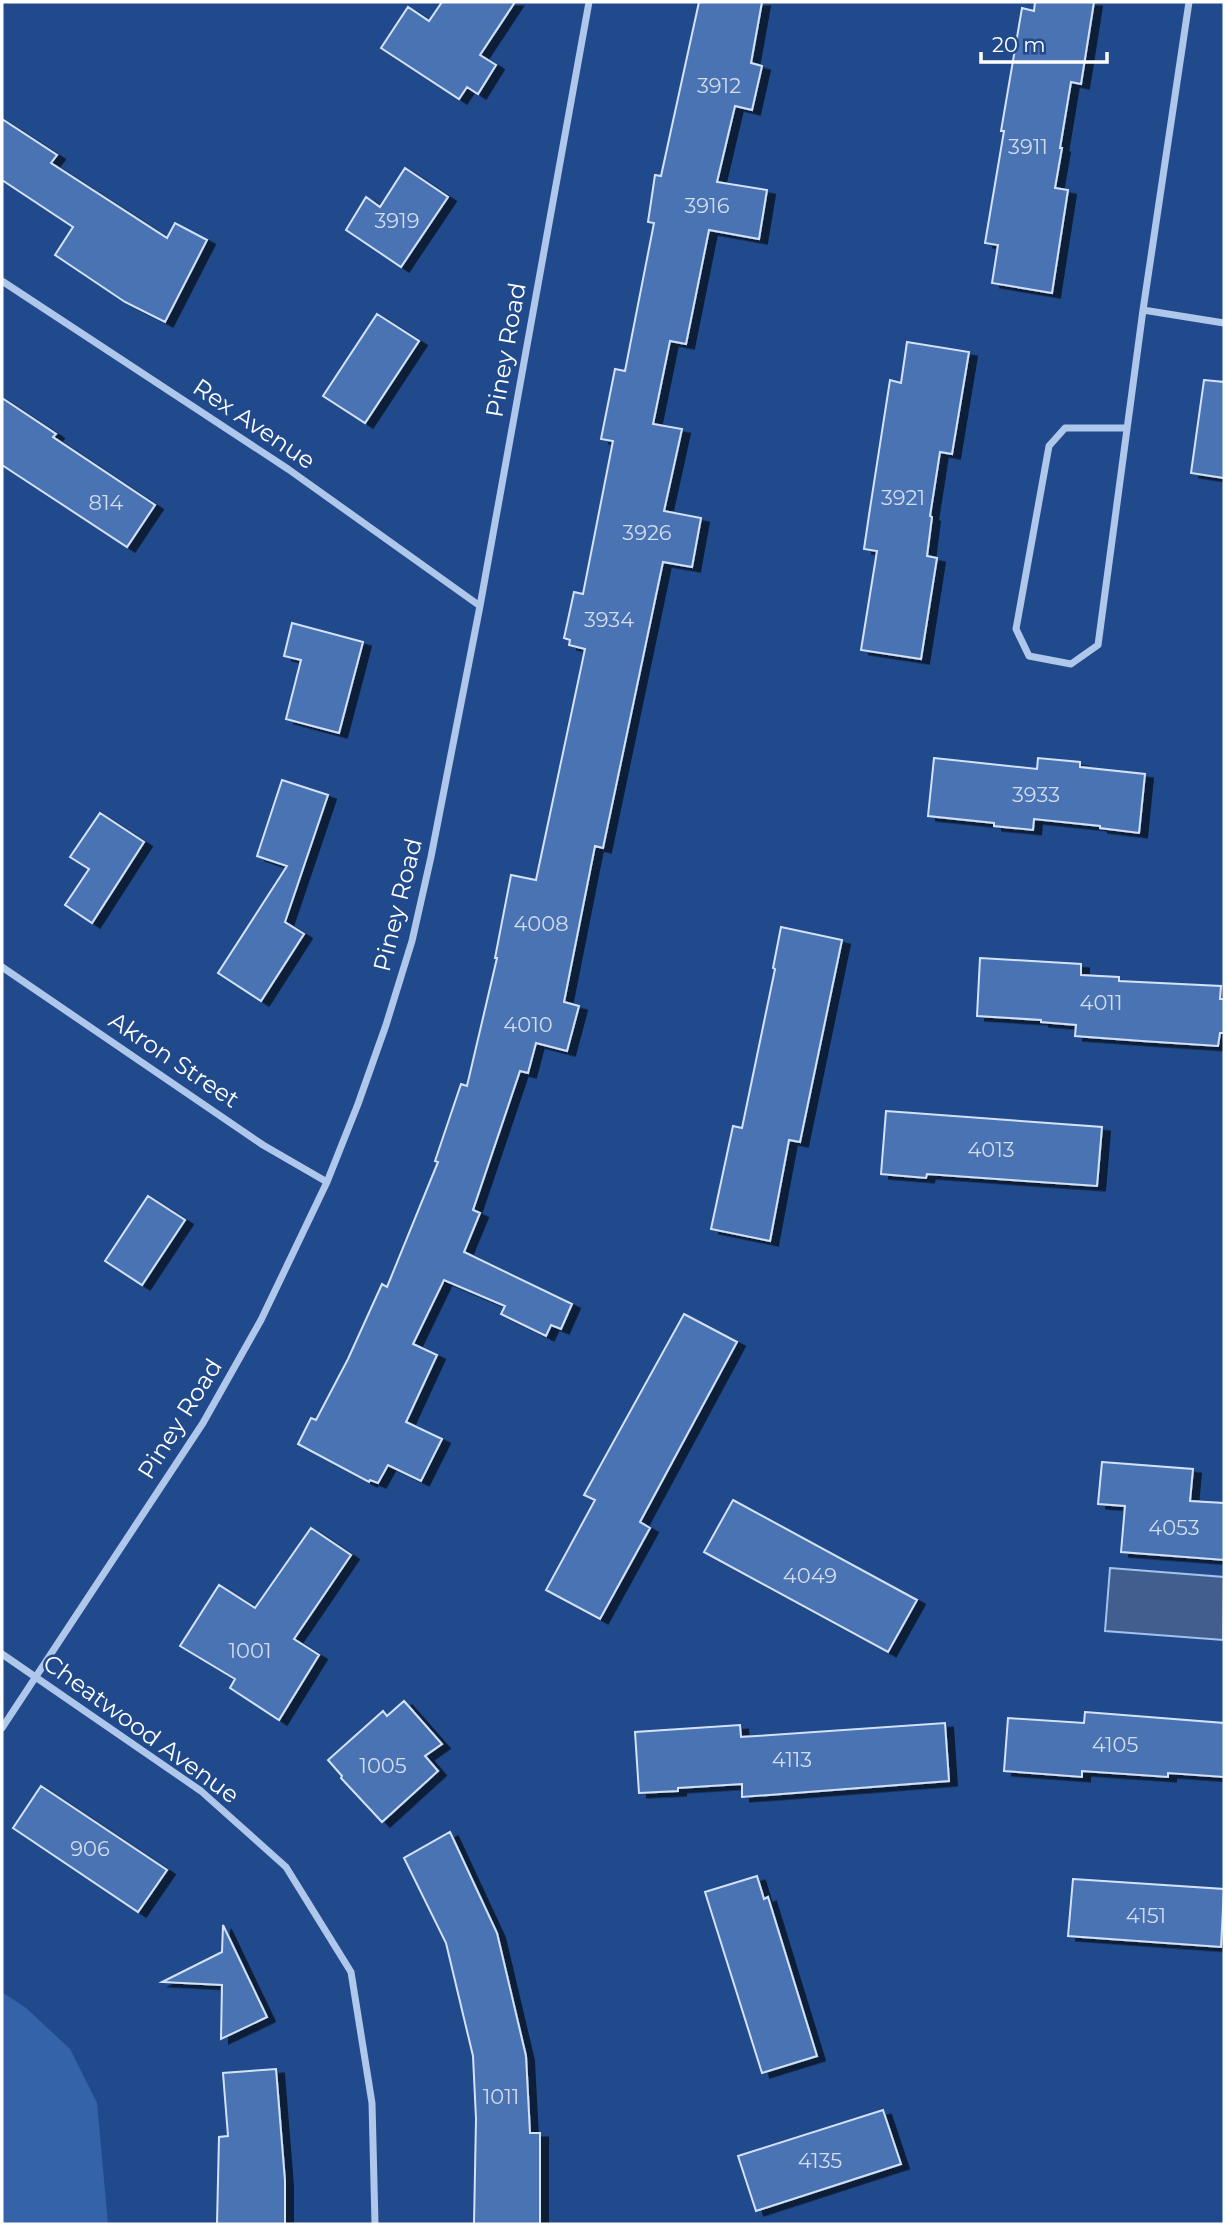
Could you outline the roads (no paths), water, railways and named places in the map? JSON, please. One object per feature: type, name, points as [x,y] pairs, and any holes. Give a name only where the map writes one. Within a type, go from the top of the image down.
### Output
[{"type":"street","name":"Piney Road","points":[[2,1728],[203,1423],[227,1382],[288,1267],[327,1181],[386,1025],[412,941],[431,857],[480,606],[589,2]]},
{"type":"street","points":[[1127,428],[1065,428],[1049,446],[1017,629],[1029,656],[1072,664],[1098,645],[1143,310],[1189,2]]},
{"type":"street","name":"Rex Avenue","points":[[2,281],[288,469],[480,606]]},
{"type":"street","points":[[1143,310],[1224,323]]},
{"type":"street","name":"Akron Street","points":[[2,967],[263,1144],[327,1181]]},
{"type":"street","name":"Cheatwood Avenue","points":[[2,1654],[201,1791],[286,1867],[351,1972],[372,2103],[375,2224]]}]
